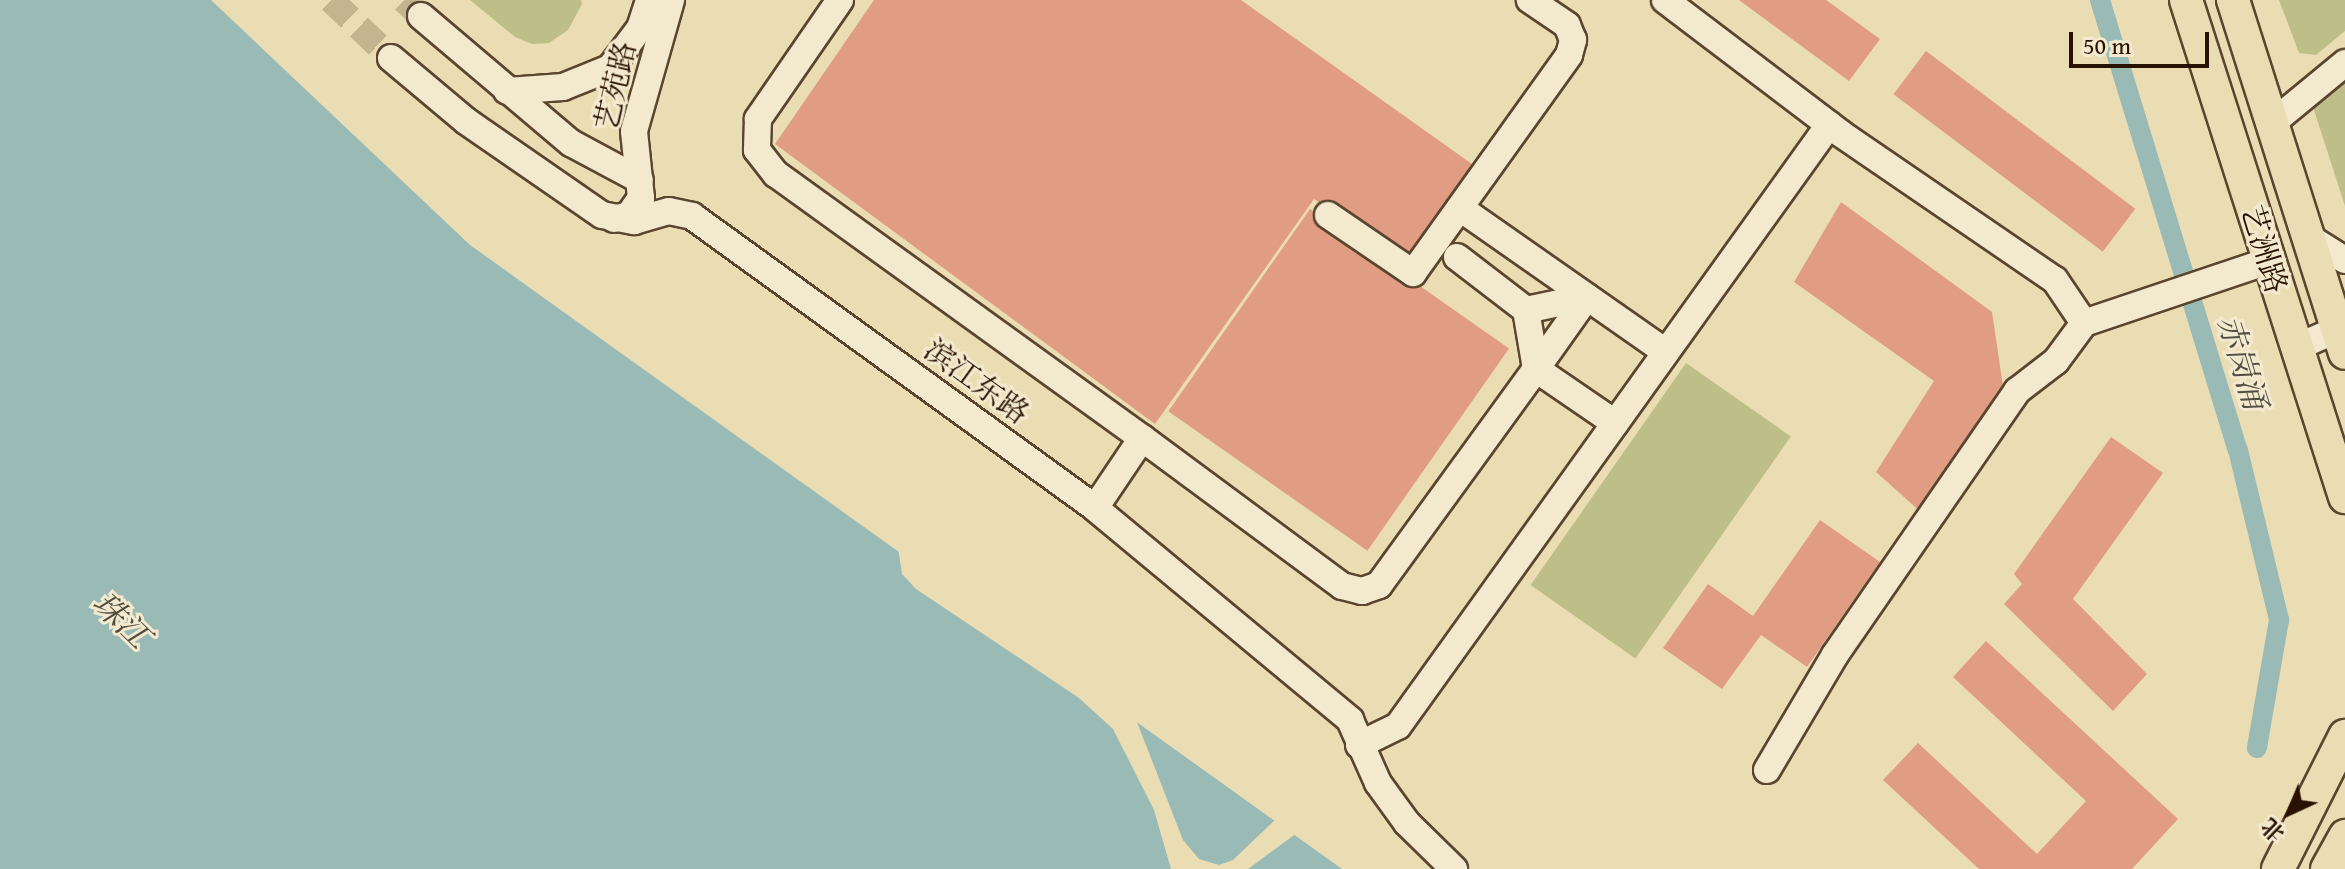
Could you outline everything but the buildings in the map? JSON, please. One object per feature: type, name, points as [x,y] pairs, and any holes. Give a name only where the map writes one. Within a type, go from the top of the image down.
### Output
[{"type":"main road","name":"艺洲路","points":[[2186,0],[2345,497]]},
{"type":"main road","name":"艺洲路","points":[[2233,0],[2305,235],[2342,336]]},
{"type":"main road","points":[[2278,869],[2345,736]]},
{"type":"main road","points":[[2327,869],[2345,836]]},
{"type":"street","name":"艺苑路","points":[[507,91],[589,79],[624,56],[640,28],[649,0]]},
{"type":"street","name":"艺苑路","points":[[640,180],[634,131],[671,0]]},
{"type":"street","points":[[840,0],[758,119],[757,150],[776,174],[1342,586],[1362,591],[1379,585],[1587,297]]},
{"type":"street","points":[[1328,215],[1413,273],[1569,55],[1573,40],[1567,25],[1530,0]]},
{"type":"street","points":[[1665,0],[1829,125],[2055,280],[2084,323]]},
{"type":"street","points":[[391,58],[512,155],[614,219],[637,207],[640,180],[571,143],[421,16]]},
{"type":"street","points":[[2271,124],[2345,63]]},
{"type":"street","points":[[1359,745],[1398,726],[1829,125]]},
{"type":"street","points":[[1460,208],[1666,352]]},
{"type":"street","name":"滨江东路","points":[[614,219],[634,221],[669,211],[692,216],[1095,508],[1350,720],[1366,765],[1407,823],[1454,869]]},
{"type":"street","points":[[2305,235],[2345,260]]},
{"type":"street","points":[[1457,257],[1526,310],[1536,369],[1615,423]]},
{"type":"street","points":[[1767,770],[1835,655],[2017,391],[2056,361],[2084,323],[2176,289],[2268,261]]},
{"type":"street","points":[[1526,310],[1587,297]]},
{"type":"street","points":[[2295,348],[2342,336]]},
{"type":"street","points":[[1095,508],[1142,438]]},
{"type":"green space","points":[[470,0],[581,0],[582,4],[568,30],[549,43],[532,44],[515,37]]},
{"type":"green space","points":[[2279,0],[2345,0],[2345,31],[2316,55],[2299,53]]},
{"type":"green space","points":[[2345,81],[2345,206],[2313,107]]},
{"type":"green space","points":[[1686,363],[1791,436],[1635,658],[1531,585]]},
{"type":"water","name":"珠江","points":[[0,0],[211,0],[470,245],[1342,869],[0,869]]},
{"type":"pier","points":[[898,548],[1135,717],[1183,840],[1199,859],[1219,865],[1233,860],[1277,818],[1297,833],[1248,869],[1171,869],[1154,810],[1113,729],[1079,698],[916,589],[902,574]]},
{"type":"waterway","name":"赤岗涌","points":[[2100,0],[2238,450],[2279,620],[2257,748]]},
{"type":"tunnel","points":[[331,0],[391,58]]},
{"type":"tunnel","points":[[404,0],[421,16]]}]
